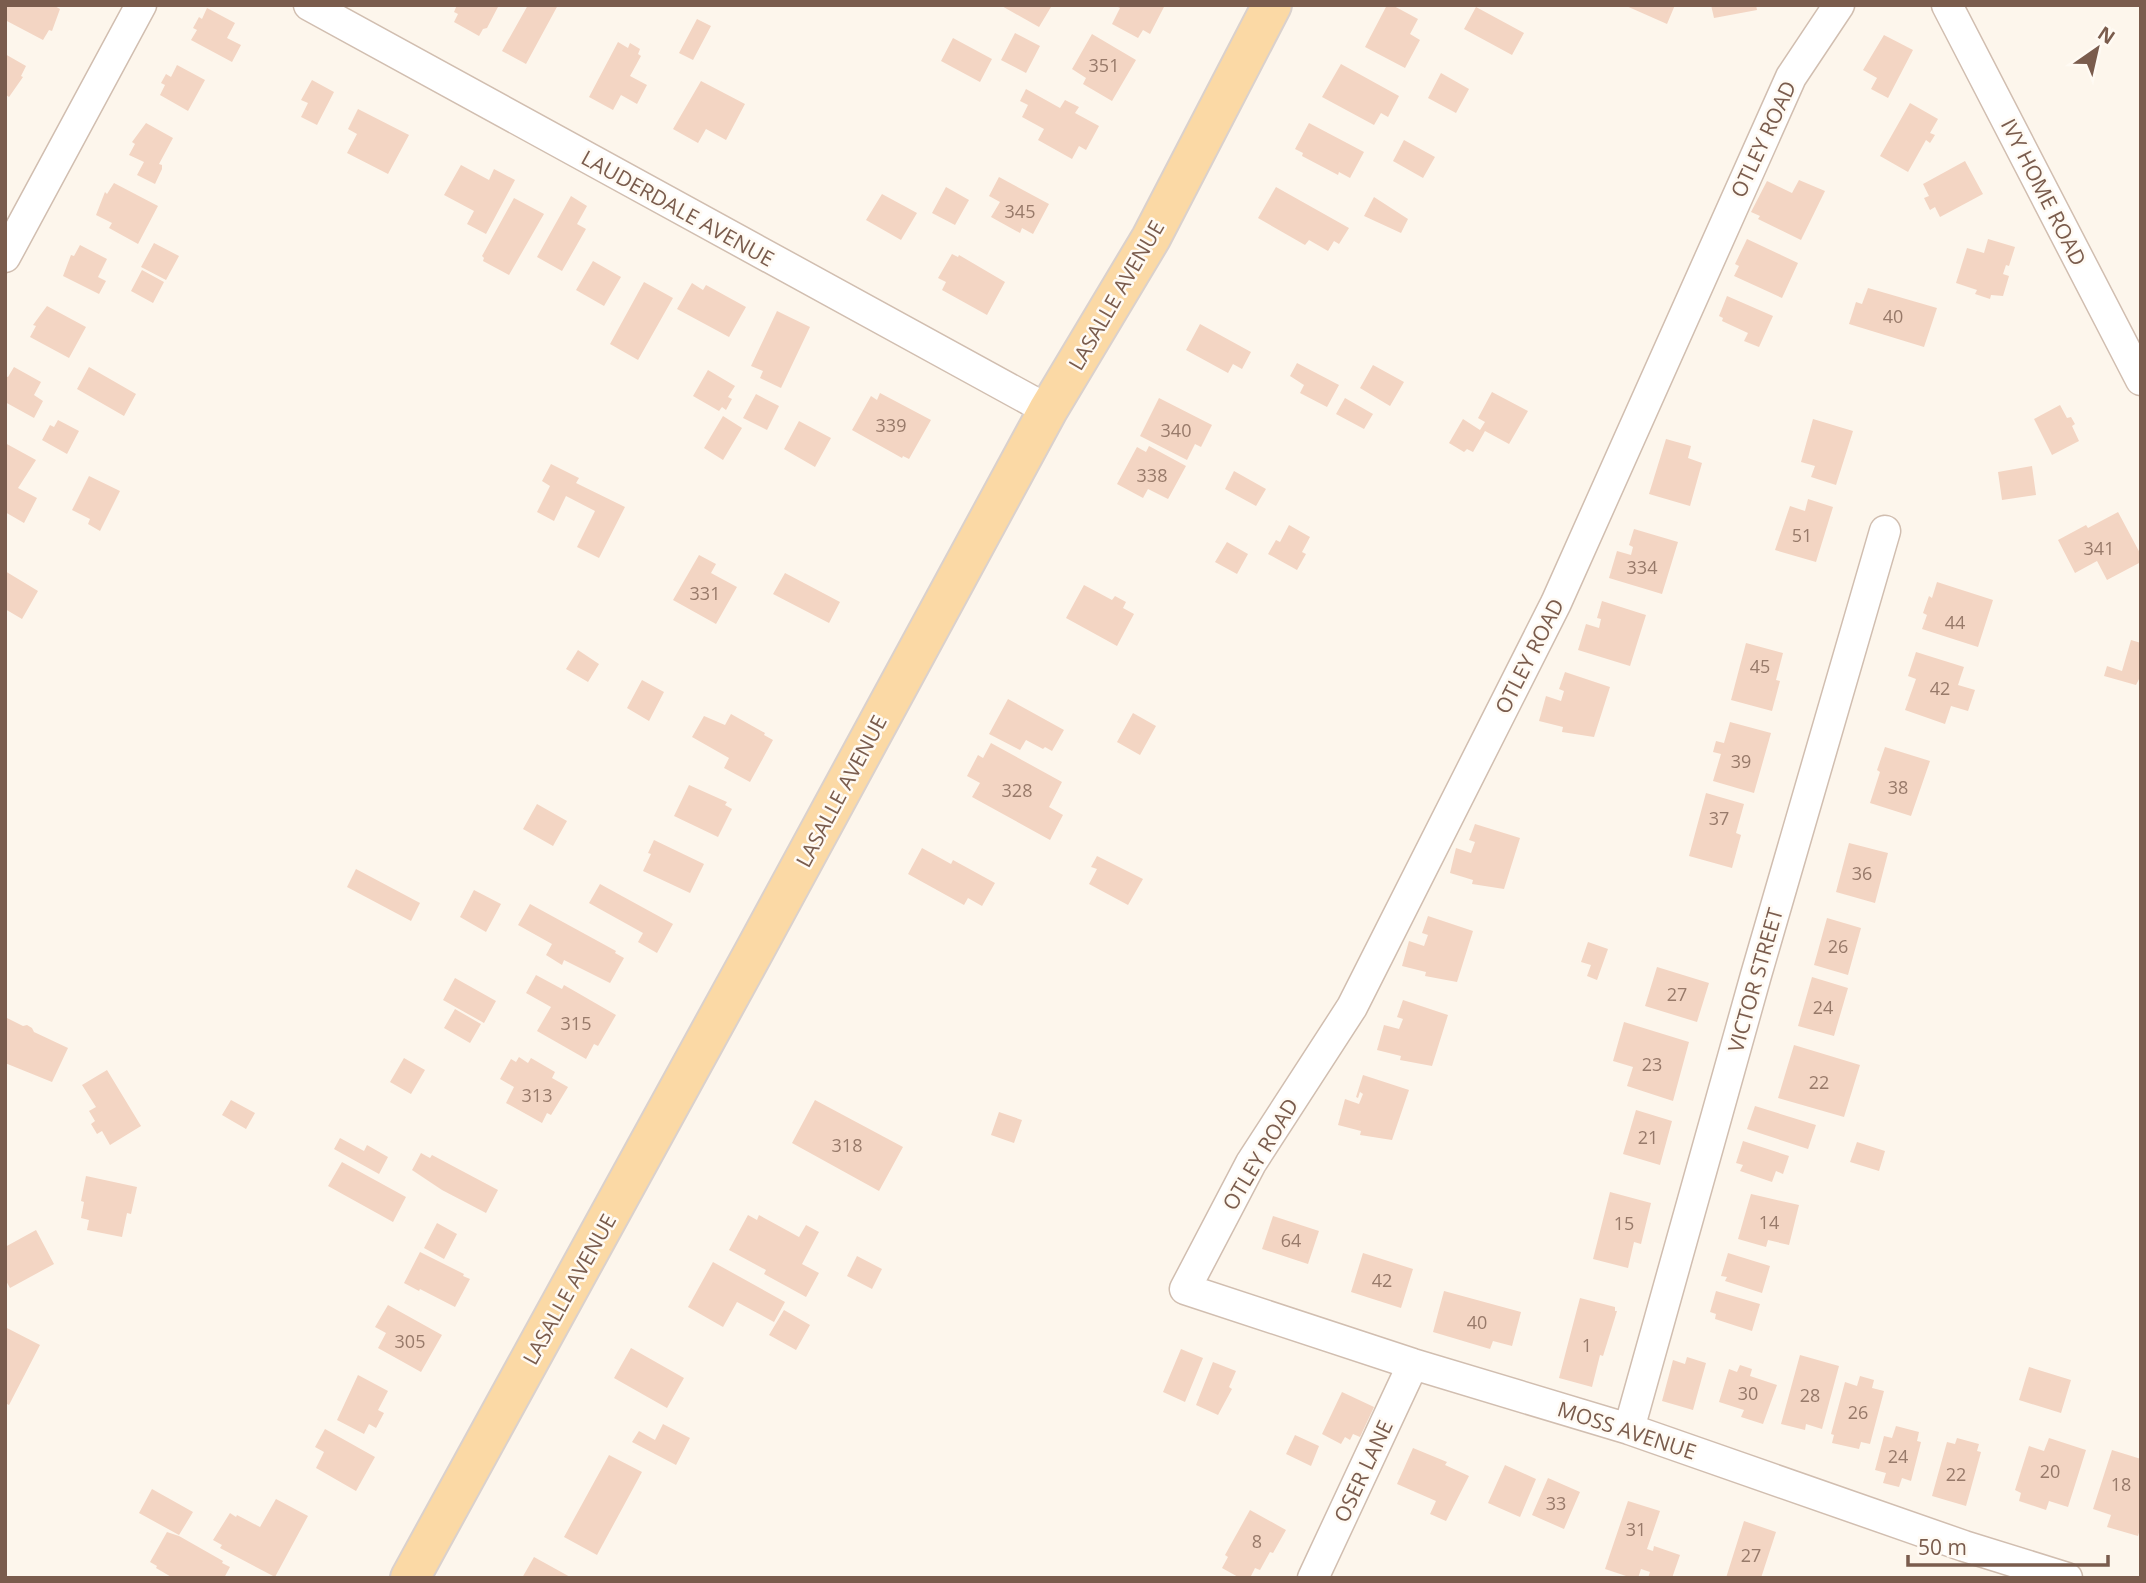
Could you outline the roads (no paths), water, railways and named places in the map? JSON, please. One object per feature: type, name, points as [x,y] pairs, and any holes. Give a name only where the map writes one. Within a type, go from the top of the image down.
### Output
[{"type":"main road","name":"LASALLE AVENUE","points":[[410,1578],[1048,410],[1151,238],[1272,5]]},
{"type":"street","points":[[5,257],[141,5]]},
{"type":"street","name":"LAUDERDALE AVENUE","points":[[309,5],[1048,410]]},
{"type":"street","name":"OTLEY ROAD","points":[[1185,1289],[1251,1163],[1358,995],[1556,603],[1791,77],[1839,5]]},
{"type":"street","name":"IVY HOME ROAD","points":[[1947,5],[2141,380]]},
{"type":"street","name":"VICTOR STREET","points":[[1629,1429],[1756,975],[1885,531]]},
{"type":"street","name":"MOSS AVENUE","points":[[1185,1289],[1413,1364],[1629,1429],[1951,1542],[2067,1578]]},
{"type":"street","name":"OSER LANE","points":[[1313,1578],[1413,1364]]}]
